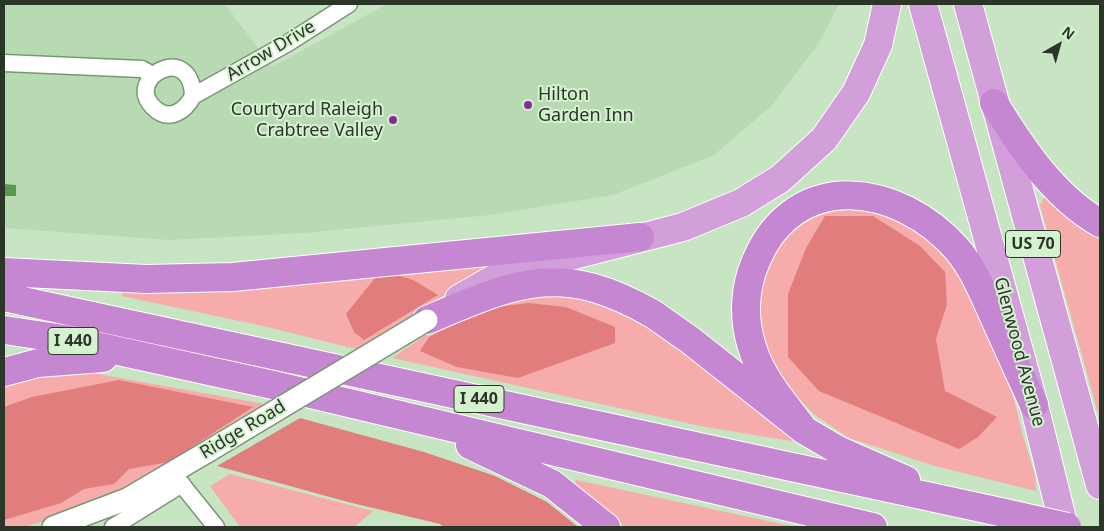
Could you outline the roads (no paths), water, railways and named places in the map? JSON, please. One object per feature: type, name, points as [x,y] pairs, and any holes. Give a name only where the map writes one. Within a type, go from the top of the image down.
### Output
[{"type":"highway","points":[[427,320],[468,293],[516,270],[584,254],[640,237],[682,227],[741,203],[780,179],[809,154],[836,124],[860,86],[878,45],[887,4]]},
{"type":"highway","name":"Glenwood Avenue","points":[[923,4],[1034,406],[1065,527]]},
{"type":"highway","name":"US 70","points":[[968,4],[1100,484]]},
{"type":"highway","points":[[994,103],[1011,131],[1054,184],[1074,204],[1100,223]]},
{"type":"highway","points":[[804,430],[775,391],[759,365],[749,334],[746,298],[757,259],[776,228],[785,219],[807,204],[837,196],[873,197],[906,209],[942,234],[958,250],[979,285],[1034,406]]},
{"type":"highway","points":[[4,272],[146,279],[233,277],[640,237]]},
{"type":"highway","points":[[427,320],[495,291],[528,283],[558,282],[597,288],[623,298],[653,314],[690,340],[804,430],[838,450],[955,501]]},
{"type":"highway","name":"I 440","points":[[4,297],[955,501],[1065,527]]},
{"type":"highway","name":"I 440","points":[[4,330],[64,339],[141,356],[874,527]]},
{"type":"highway","points":[[4,372],[38,362],[141,356]]},
{"type":"highway","points":[[414,420],[552,484],[606,527]]},
{"type":"street","name":"Arrow Drive","points":[[152,75],[147,85],[147,96],[151,106],[159,112],[173,115],[186,109],[194,96],[288,43],[348,4]]},
{"type":"street","points":[[4,63],[142,69],[152,75],[162,68],[175,67],[186,73],[193,84],[194,96]]},
{"type":"street","name":"Ridge Road","points":[[113,527],[177,478],[207,452],[427,320]]},
{"type":"street","points":[[177,478],[216,527]]},
{"type":"street","name":"Ridge Road","points":[[53,527],[177,478]]},
{"type":"place","name":"Hilton Garden Inn","points":[[528,105]]},
{"type":"place","name":"Courtyard Raleigh Crabtree Valley","points":[[393,120]]}]
